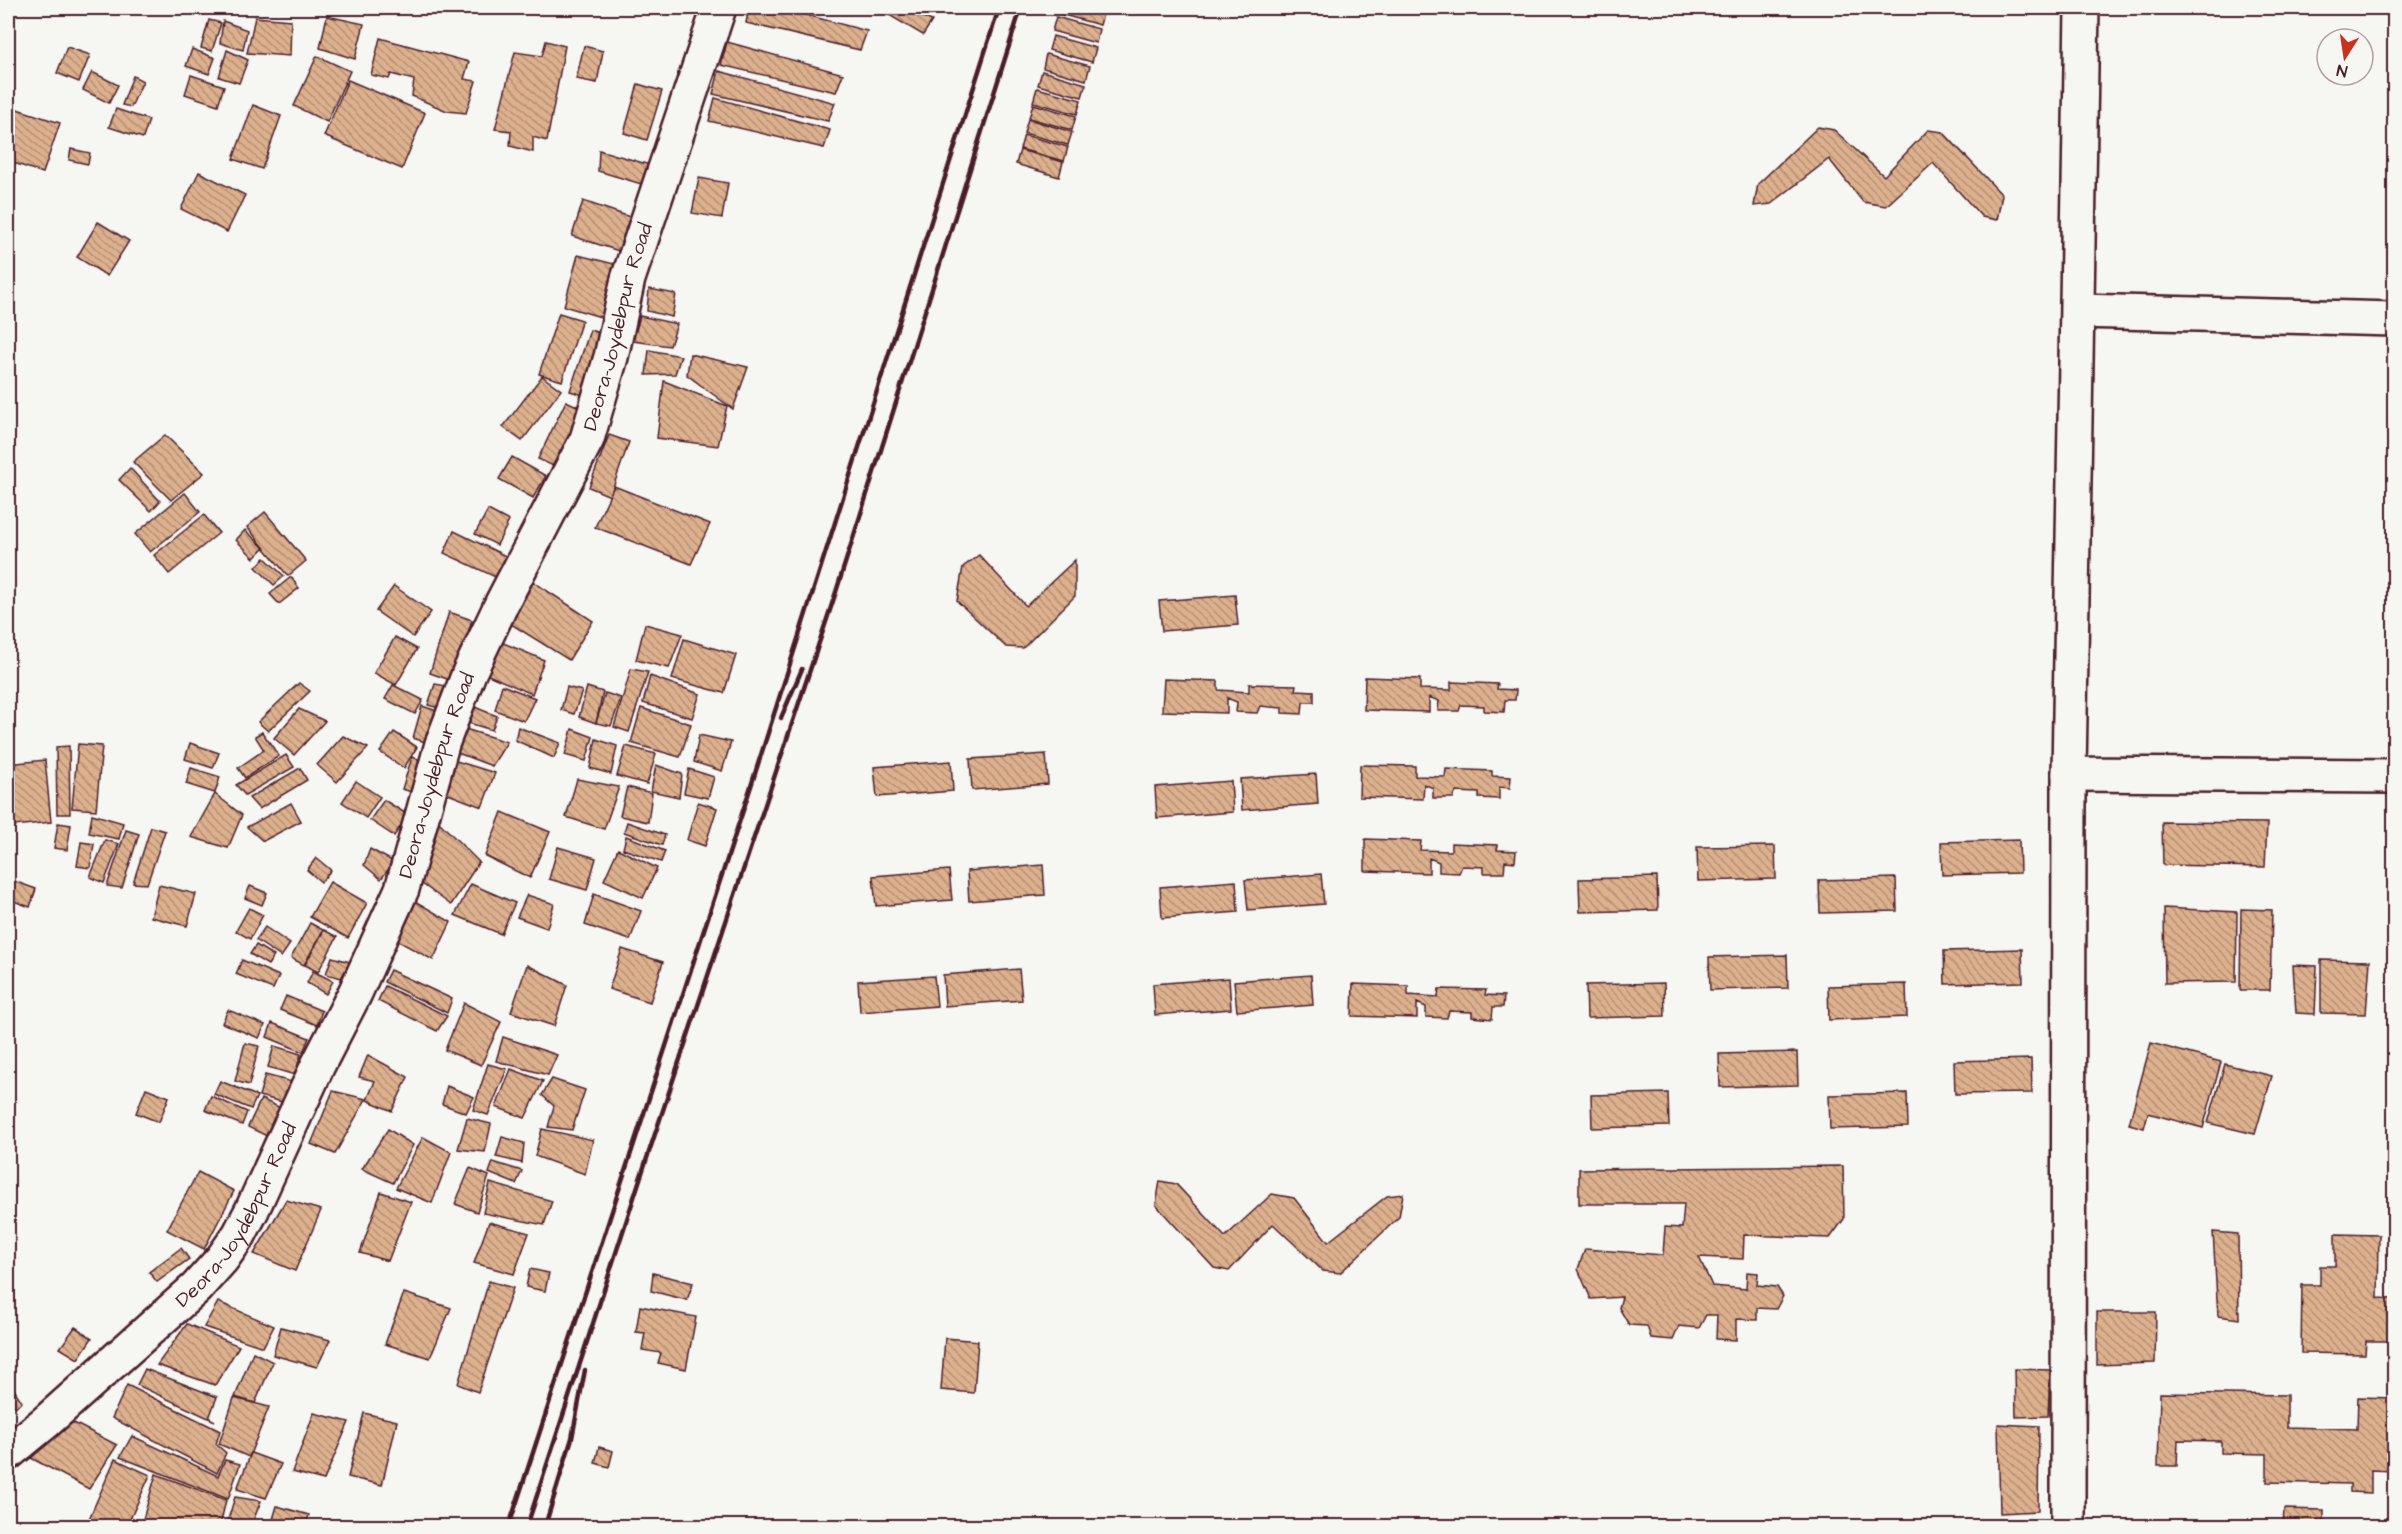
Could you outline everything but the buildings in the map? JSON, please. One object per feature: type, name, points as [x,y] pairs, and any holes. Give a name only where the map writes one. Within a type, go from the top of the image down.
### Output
[{"type":"street","name":"Deora-Joydebpur Road","points":[[8,1453],[196,1288],[222,1259],[239,1235],[252,1210],[402,889],[442,744],[469,673],[502,603],[587,439],[610,357],[627,279],[719,8]]},
{"type":"street","points":[[2068,1527],[2069,774],[2082,8]]},
{"type":"street","points":[[2078,311],[2394,320]]},
{"type":"street","points":[[2069,774],[2394,776]]},
{"type":"railway","points":[[509,1526],[752,783],[999,8]]},
{"type":"railway","points":[[527,1526],[836,592],[1021,8]]},
{"type":"railway","points":[[781,718],[802,669]]},
{"type":"railway","points":[[545,1526],[572,1438],[585,1370]]}]
